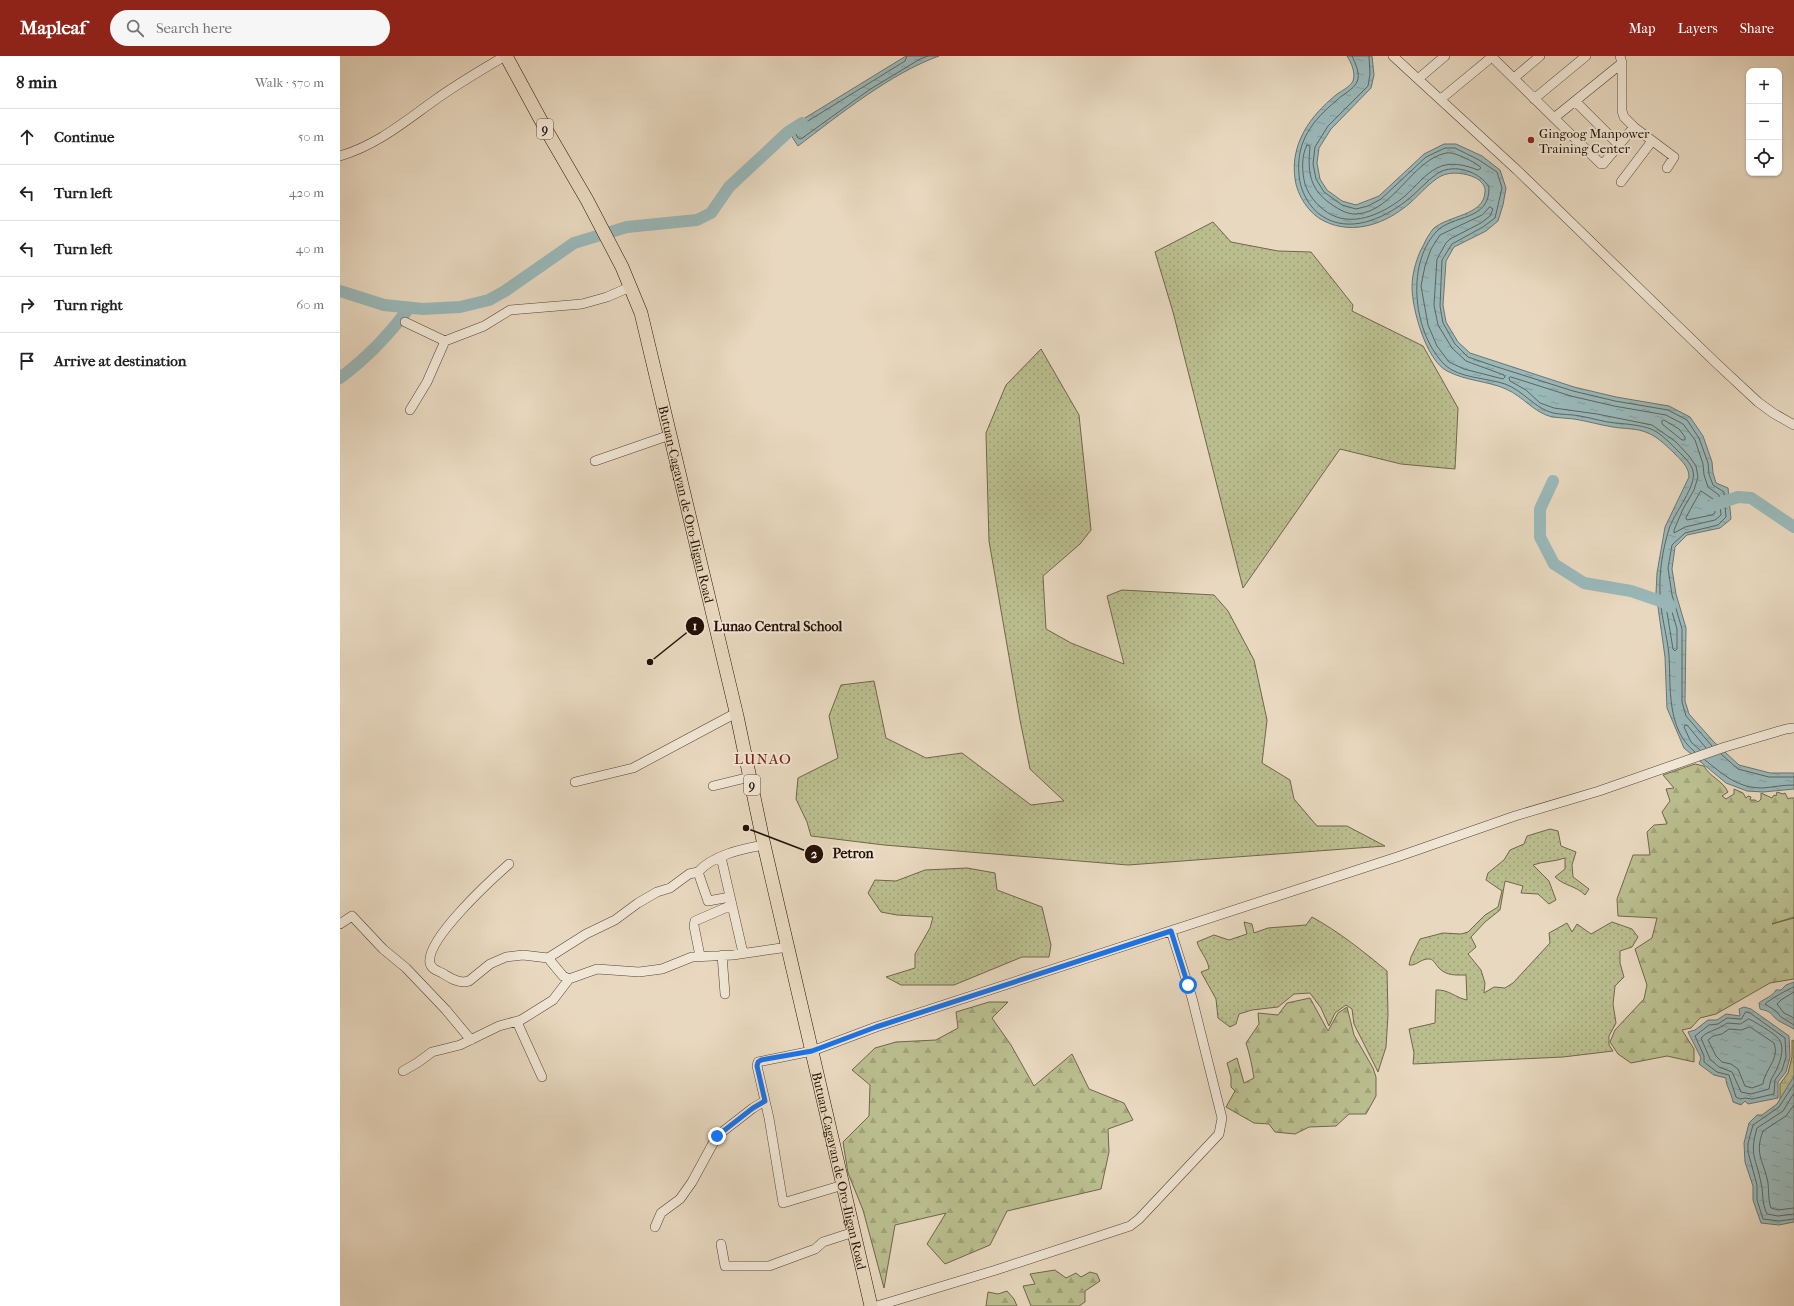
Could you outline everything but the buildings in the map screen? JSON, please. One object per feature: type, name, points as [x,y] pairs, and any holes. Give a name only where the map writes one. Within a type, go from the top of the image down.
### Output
[{"type":"highway","name":"Butuan-Cagayan de Oro-Iligan Road","points":[[506,56],[587,200],[622,267],[641,313],[736,714],[764,845],[871,1306]]},
{"type":"street","points":[[340,156],[366,147],[390,134],[435,100],[506,56]]},
{"type":"street","points":[[1393,56],[1517,170],[1758,402],[1794,425]]},
{"type":"street","points":[[1418,79],[1446,56]]},
{"type":"street","points":[[1441,99],[1492,56],[1599,163],[1603,164],[1634,127]]},
{"type":"street","points":[[1514,78],[1540,56]]},
{"type":"street","points":[[1534,99],[1586,56]]},
{"type":"street","points":[[1554,118],[1621,59]]},
{"type":"street","points":[[1621,59],[1622,110],[1624,117],[1652,142],[1674,157],[1667,168]]},
{"type":"street","points":[[1575,101],[1618,145]]},
{"type":"street","points":[[1621,182],[1652,142]]},
{"type":"street","points":[[410,410],[427,382],[445,342],[484,326],[510,310],[582,304],[607,297],[630,287]]},
{"type":"street","points":[[406,322],[445,342]]},
{"type":"street","points":[[595,461],[670,435]]},
{"type":"street","points":[[575,782],[633,768],[736,714]]},
{"type":"street","points":[[843,1185],[784,1203],[757,1066],[758,1062],[812,1051],[876,1027],[1400,856],[1515,816],[1599,791],[1725,747],[1794,728]]},
{"type":"street","points":[[713,786],[750,777]]},
{"type":"street","points":[[509,864],[473,898],[446,929],[433,950],[430,964],[433,968],[458,982],[464,982],[469,980],[490,964],[501,959],[523,955],[548,958],[586,934],[615,920],[656,892],[670,888],[689,874],[698,872],[704,865],[744,848],[764,845]]},
{"type":"street","points":[[721,857],[743,954]]},
{"type":"street","points":[[698,872],[708,901],[731,901]]},
{"type":"street","points":[[700,956],[694,926],[695,922],[731,901]]},
{"type":"street","points":[[340,924],[352,916],[383,949],[406,968],[446,1010],[471,1040]]},
{"type":"street","points":[[877,1306],[1130,1226],[1139,1220],[1219,1134],[1222,1118],[1192,998],[1171,931]]},
{"type":"street","points":[[403,1071],[418,1063],[432,1052],[460,1045],[499,1026],[517,1022],[553,1000],[569,979],[597,969],[639,972],[662,969],[686,959],[700,956],[743,954],[788,947]]},
{"type":"street","points":[[722,955],[725,994]]},
{"type":"street","points":[[548,958],[563,976],[569,979]]},
{"type":"street","points":[[517,1022],[542,1077]]},
{"type":"street","points":[[655,1227],[661,1213],[680,1199],[692,1182],[717,1136],[753,1108],[765,1101]]},
{"type":"street","points":[[721,1244],[725,1266],[760,1267],[775,1264],[815,1248],[823,1242],[854,1232]]},
{"type":"green space","points":[[1213,222],[1231,242],[1278,251],[1311,252],[1353,305],[1352,311],[1423,346],[1458,408],[1455,469],[1401,464],[1340,449],[1243,588],[1173,312],[1155,252]]},
{"type":"green space","points":[[1041,349],[1079,415],[1091,530],[1080,544],[1043,576],[1046,629],[1071,643],[1124,664],[1107,596],[1122,590],[1214,595],[1228,611],[1254,660],[1267,720],[1262,763],[1290,780],[1294,799],[1317,826],[1347,826],[1385,846],[1128,865],[884,845],[811,836],[807,822],[796,799],[798,778],[838,758],[829,716],[841,685],[874,681],[886,738],[926,758],[962,753],[1031,805],[1064,801],[1030,769],[989,541],[986,433],[1006,385]]},
{"type":"green space","points":[[1695,764],[1704,766],[1726,788],[1728,792],[1722,796],[1726,799],[1734,794],[1734,789],[1743,793],[1746,798],[1748,796],[1751,797],[1750,800],[1755,800],[1758,802],[1761,799],[1761,793],[1772,798],[1774,795],[1776,796],[1777,792],[1783,794],[1785,793],[1788,799],[1794,798],[1794,917],[1772,924],[1794,918],[1794,979],[1770,983],[1716,1014],[1700,1018],[1691,1028],[1682,1030],[1694,1049],[1694,1062],[1667,1056],[1631,1063],[1618,1054],[1610,1042],[1615,1030],[1644,999],[1647,985],[1635,949],[1652,938],[1657,918],[1618,916],[1617,899],[1633,855],[1650,855],[1647,832],[1654,825],[1667,824],[1662,812],[1670,801],[1666,789],[1674,788],[1663,775]]},
{"type":"green space","points":[[1550,829],[1558,831],[1561,846],[1576,852],[1572,865],[1573,877],[1589,889],[1585,895],[1578,889],[1563,883],[1555,877],[1565,869],[1565,858],[1533,865],[1549,881],[1556,900],[1549,904],[1538,894],[1521,893],[1523,886],[1505,881],[1500,910],[1485,922],[1471,937],[1476,947],[1468,954],[1481,970],[1485,983],[1484,993],[1494,987],[1505,988],[1513,983],[1550,943],[1549,933],[1567,923],[1572,932],[1577,924],[1591,934],[1612,922],[1632,929],[1638,937],[1632,947],[1620,951],[1620,963],[1624,977],[1615,986],[1613,1004],[1616,1023],[1609,1036],[1609,1045],[1613,1051],[1563,1057],[1413,1064],[1414,1053],[1409,1029],[1435,1023],[1436,990],[1448,992],[1467,1000],[1466,975],[1451,974],[1442,971],[1433,960],[1430,959],[1409,965],[1411,957],[1420,939],[1443,933],[1461,934],[1468,932],[1485,915],[1498,907],[1502,891],[1486,880],[1488,873],[1504,860],[1510,850],[1524,844],[1527,836]]},
{"type":"green space","points":[[967,868],[995,873],[997,890],[1042,907],[1051,945],[1049,957],[1022,957],[954,985],[901,985],[886,977],[915,968],[915,954],[930,928],[933,917],[897,915],[881,912],[868,893],[875,880],[896,881],[925,870]]},
{"type":"green space","points":[[1312,917],[1351,942],[1387,971],[1388,1015],[1386,1047],[1378,1072],[1354,1024],[1352,1009],[1346,1005],[1335,1013],[1329,1026],[1321,1008],[1310,993],[1294,994],[1278,1007],[1252,1010],[1239,1014],[1236,1024],[1230,1027],[1218,1018],[1216,999],[1201,972],[1209,969],[1208,965],[1197,942],[1214,935],[1229,940],[1247,934],[1244,922],[1252,924],[1254,933],[1268,928],[1306,925]]},
{"type":"green space","points":[[1310,998],[1328,1031],[1338,1013],[1347,1007],[1354,1035],[1373,1068],[1376,1077],[1376,1096],[1366,1114],[1349,1114],[1336,1126],[1309,1127],[1295,1134],[1275,1132],[1269,1124],[1254,1123],[1226,1107],[1235,1091],[1231,1087],[1231,1077],[1227,1063],[1237,1058],[1244,1083],[1254,1078],[1246,1043],[1259,1024],[1258,1013],[1278,1015],[1287,1003]]},
{"type":"green space","points":[[989,1002],[1008,1002],[992,1018],[1011,1045],[1034,1086],[1072,1054],[1089,1089],[1124,1103],[1133,1120],[1108,1129],[1109,1152],[1101,1189],[1007,1211],[990,1245],[945,1264],[927,1244],[946,1213],[895,1225],[884,1288],[863,1210],[848,1173],[843,1142],[869,1116],[870,1085],[852,1070],[875,1048],[896,1042],[936,1040],[958,1028],[956,1012]]},
{"type":"green space","points":[[1792,1040],[1794,1041],[1794,1087],[1780,1100],[1780,1084],[1788,1073],[1792,1057]]},
{"type":"green space","points":[[1055,1270],[1066,1278],[1076,1273],[1081,1277],[1090,1272],[1097,1274],[1100,1281],[1085,1291],[1085,1302],[1079,1306],[1031,1306],[1023,1286],[1035,1284],[1030,1274]]},
{"type":"green space","points":[[1007,1291],[1014,1299],[1017,1306],[986,1306],[988,1292],[998,1294]]},
{"type":"water","points":[[906,56],[939,56],[921,63],[884,84],[848,108],[798,146],[787,129]]},
{"type":"water","points":[[1347,56],[1372,56],[1374,75],[1371,88],[1331,129],[1319,148],[1317,163],[1320,179],[1327,190],[1342,201],[1356,205],[1379,196],[1424,154],[1444,144],[1456,144],[1482,156],[1500,170],[1506,188],[1498,221],[1486,231],[1454,247],[1446,261],[1443,305],[1446,322],[1458,342],[1470,353],[1574,387],[1616,397],[1669,406],[1690,417],[1703,436],[1712,462],[1716,483],[1728,488],[1731,519],[1720,528],[1687,535],[1675,547],[1672,569],[1676,594],[1686,628],[1685,701],[1689,714],[1714,742],[1739,765],[1770,773],[1794,773],[1794,789],[1763,792],[1747,791],[1726,783],[1684,748],[1667,708],[1665,657],[1656,593],[1657,573],[1665,527],[1689,477],[1687,468],[1683,463],[1670,449],[1652,435],[1644,431],[1617,428],[1574,419],[1545,415],[1506,389],[1469,379],[1447,371],[1439,365],[1427,345],[1418,320],[1413,296],[1413,276],[1417,259],[1433,229],[1440,224],[1472,211],[1479,206],[1483,200],[1485,192],[1483,184],[1476,178],[1468,175],[1458,173],[1445,174],[1433,181],[1401,210],[1381,221],[1358,227],[1335,225],[1324,221],[1313,214],[1301,197],[1296,185],[1294,166],[1299,143],[1310,122],[1318,112],[1353,81],[1353,71]]},
{"type":"water","points":[[1794,982],[1794,1029],[1776,1019],[1770,1013],[1760,1009],[1759,1003],[1776,990],[1781,990],[1786,985]]},
{"type":"water","points":[[1744,1007],[1751,1009],[1789,1036],[1790,1057],[1786,1072],[1778,1082],[1778,1098],[1748,1104],[1745,1101],[1741,1105],[1733,1102],[1726,1078],[1714,1075],[1699,1064],[1701,1058],[1688,1032],[1695,1030],[1708,1020],[1717,1020],[1726,1014],[1740,1016],[1739,1009]]},
{"type":"water","points":[[1794,1076],[1794,1222],[1779,1225],[1761,1223],[1753,1200],[1753,1186],[1745,1162],[1744,1143],[1749,1123],[1757,1115],[1762,1115],[1777,1104]]},
{"type":"waterway","points":[[340,291],[384,305],[423,309],[460,307],[489,300],[505,291],[574,243],[627,227],[697,220],[711,213],[729,187],[788,132],[802,123]]},
{"type":"waterway","points":[[340,378],[377,346],[394,328],[409,308]]},
{"type":"waterway","points":[[1553,481],[1540,509],[1540,537],[1554,564],[1584,583],[1631,591],[1669,604],[1670,607]]},
{"type":"waterway","points":[[1714,505],[1738,497],[1751,498],[1794,527]]},
{"type":"place","name":"Gingoog Manpower Training Center","points":[[1531,140]]},
{"type":"place","name":"Lunao Central School","points":[[650,662]]},
{"type":"place","name":"Petron","points":[[746,828]]},
{"type":"district","name":"LUNAO","points":[[763,759]]},
{"type":"route","points":[[717,1136],[753,1108],[765,1101],[757,1066],[757,1063],[761,1060],[812,1051],[876,1027],[1171,931],[1188,985]]}]
